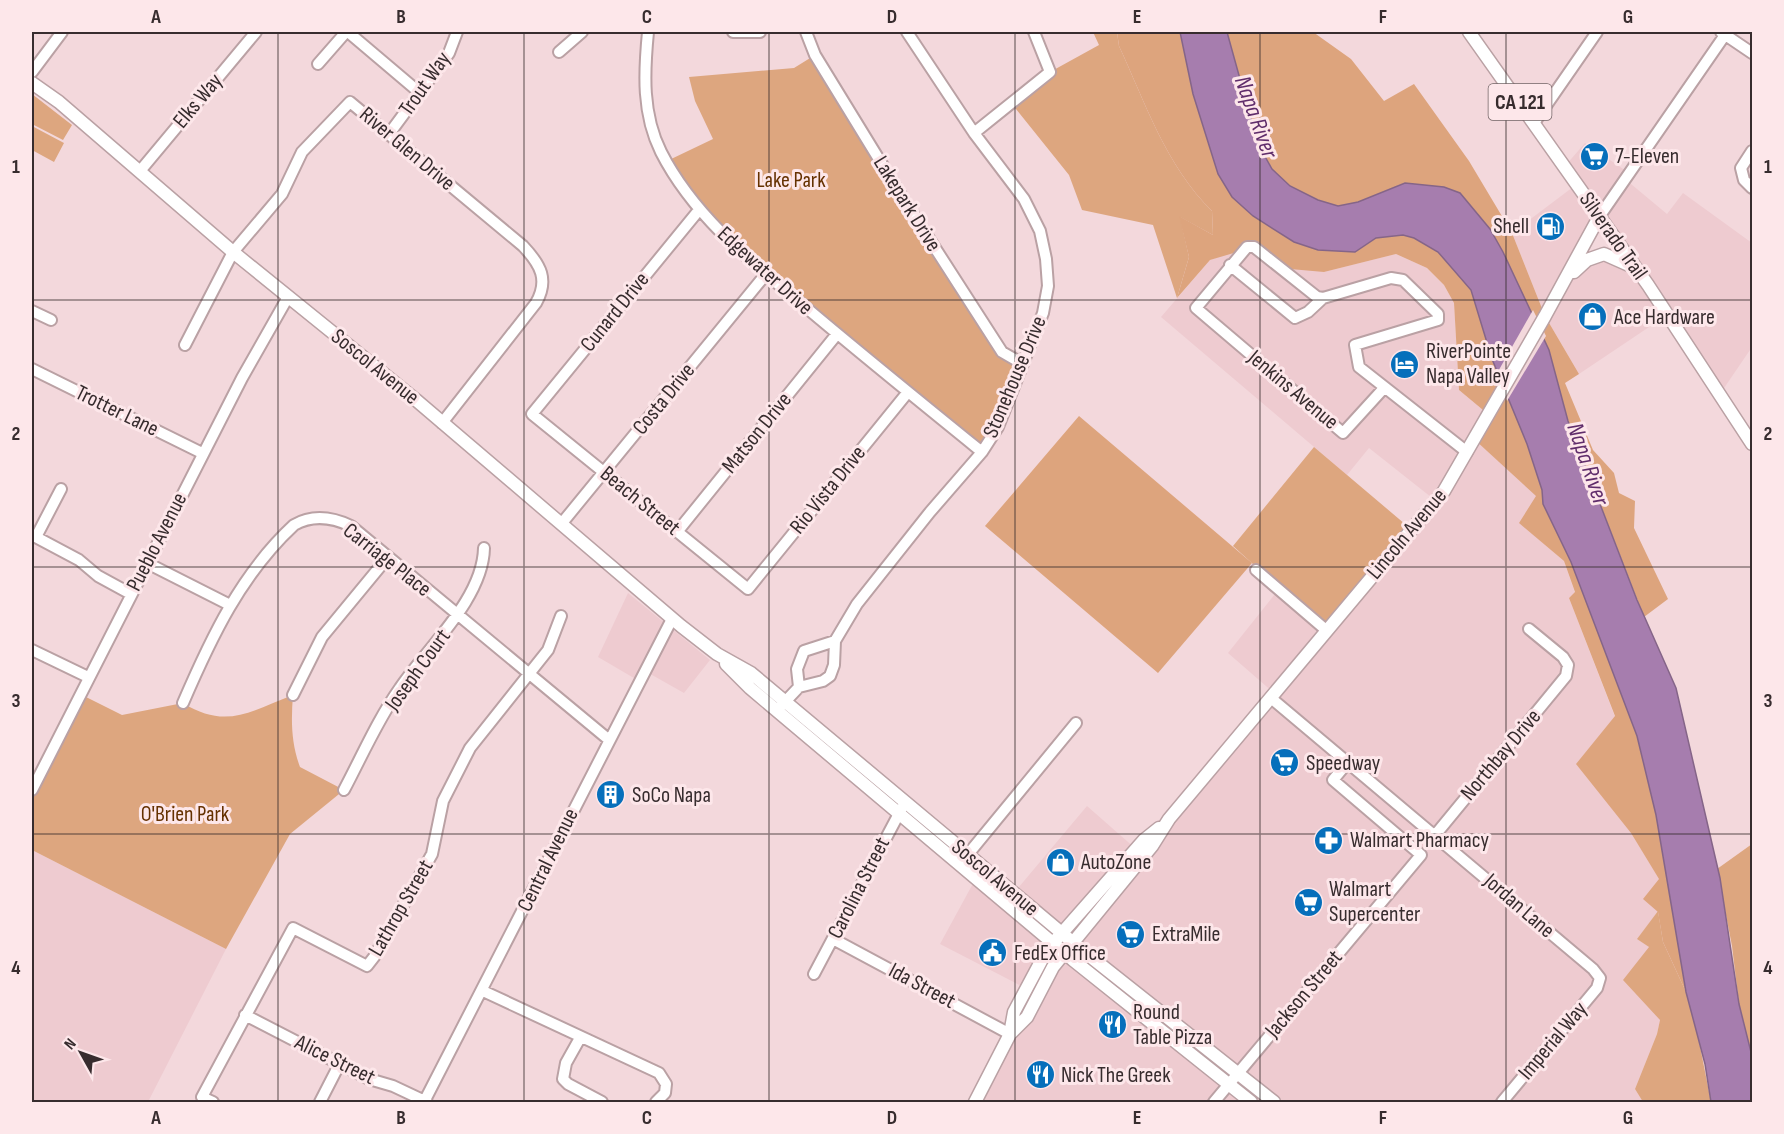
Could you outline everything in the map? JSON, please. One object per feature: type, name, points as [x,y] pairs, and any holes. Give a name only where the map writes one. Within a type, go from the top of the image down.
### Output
[{"type":"main road","name":"Silverado Trail","points":[[1469,32],[1636,270],[1752,444]]},
{"type":"main road","name":"Soscol Avenue","points":[[32,83],[58,102],[233,252],[562,523],[672,619],[717,654],[751,673],[781,706],[963,860],[1064,953],[1251,1102]]},
{"type":"main road","name":"Lincoln Avenue","points":[[1010,1034],[1027,1017],[1047,977],[1064,953],[1152,846],[1169,819],[1437,501],[1499,398],[1599,217]]},
{"type":"main road","points":[[1562,287],[1577,269],[1598,254],[1617,257],[1636,270]]},
{"type":"main road","name":"Lincoln Avenue","points":[[975,1102],[1010,1034],[1014,1012],[1053,943],[1144,840],[1169,819]]},
{"type":"main road","name":"Soscol Avenue","points":[[963,860],[1062,933],[1274,1102]]},
{"type":"street","points":[[32,72],[62,32]]},
{"type":"street","name":"Elks Way","points":[[140,171],[256,32]]},
{"type":"street","points":[[318,64],[347,32],[420,93]]},
{"type":"street","name":"Trout Way","points":[[388,134],[449,53],[457,32]]},
{"type":"street","points":[[560,52],[582,32]]},
{"type":"street","name":"Edgewater Drive","points":[[648,32],[644,84],[650,120],[661,152],[699,210],[766,274],[982,452]]},
{"type":"street","points":[[733,32],[760,32]]},
{"type":"street","name":"Lakepark Drive","points":[[806,32],[815,55],[899,192],[1002,352],[1023,364]]},
{"type":"street","name":"Stonehouse Drive","points":[[781,706],[799,687],[823,681],[830,676],[834,665],[835,641],[856,604],[982,452],[998,427],[1043,313],[1048,286],[1046,259],[1040,231],[1024,198],[974,133],[906,32]]},
{"type":"street","points":[[974,133],[1050,72],[1034,32]]},
{"type":"street","points":[[1534,123],[1597,32]]},
{"type":"street","points":[[1599,217],[1724,32],[1752,52]]},
{"type":"street","name":"River Glen Drive","points":[[185,345],[233,252],[282,194],[302,152],[350,102],[523,246],[537,260],[544,276],[542,292],[536,303],[442,423]]},
{"type":"street","points":[[1752,151],[1741,168],[1744,180],[1752,188]]},
{"type":"street","name":"Cunard Drive","points":[[532,414],[699,210]]},
{"type":"street","points":[[1323,298],[1311,295],[1254,247],[1242,250],[1230,265],[1295,318],[1308,312],[1323,298],[1398,278],[1403,280],[1438,314],[1435,322],[1355,345],[1359,367],[1467,452]]},
{"type":"street","name":"Jenkins Avenue","points":[[1230,265],[1196,308],[1343,433],[1384,388]]},
{"type":"street","name":"Costa Drive","points":[[562,523],[766,274]]},
{"type":"street","name":"Pueblo Avenue","points":[[32,790],[202,453],[288,297]]},
{"type":"street","points":[[32,311],[51,321]]},
{"type":"street","name":"Matson Drive","points":[[677,532],[837,334]]},
{"type":"street","name":"Trotter Lane","points":[[32,369],[202,453]]},
{"type":"street","name":"Rio Vista Drive","points":[[748,589],[908,392]]},
{"type":"street","name":"Beach Street","points":[[532,414],[748,589]]},
{"type":"street","points":[[61,489],[34,536],[79,560],[98,576],[131,594]]},
{"type":"street","name":"Carriage Place","points":[[183,703],[207,647],[241,586],[285,533],[304,519],[315,518],[341,521],[351,526],[608,739]]},
{"type":"street","name":"Joseph Court","points":[[344,789],[399,688],[457,616],[484,563],[484,548]]},
{"type":"street","points":[[293,695],[322,637],[388,557]]},
{"type":"street","points":[[147,563],[230,605]]},
{"type":"street","points":[[1256,570],[1326,630]]},
{"type":"street","points":[[530,675],[548,650],[561,616]]},
{"type":"street","name":"Central Avenue","points":[[425,1102],[483,991],[608,739],[672,619]]},
{"type":"street","name":"Northbay Drive","points":[[1436,834],[1566,676],[1568,665],[1563,657],[1529,629]]},
{"type":"street","points":[[799,687],[797,669],[804,651],[835,641]]},
{"type":"street","points":[[32,650],[88,677]]},
{"type":"street","name":"Lathrop Street","points":[[213,1102],[202,1097],[292,928],[367,966],[432,854],[444,801],[470,748],[530,675]]},
{"type":"street","name":"Jordan Lane","points":[[1271,698],[1436,834],[1593,969],[1600,978]]},
{"type":"street","points":[[963,860],[1076,723]]},
{"type":"street","name":"Jackson Street","points":[[1214,1102],[1421,855],[1333,780],[1348,762]]},
{"type":"street","name":"Carolina Street","points":[[814,974],[901,808]]},
{"type":"street","name":"Ida Street","points":[[833,939],[1010,1034]]},
{"type":"street","name":"Imperial Way","points":[[1502,1102],[1597,988],[1600,978]]},
{"type":"street","points":[[483,991],[580,1038],[586,1037],[659,1073],[666,1084],[665,1093],[656,1102]]},
{"type":"street","name":"Alice Street","points":[[245,1015],[339,1065],[425,1102]]},
{"type":"street","points":[[580,1038],[566,1063],[563,1079],[602,1102]]},
{"type":"street","points":[[321,1102],[339,1065]]},
{"type":"shaded area","points":[[1117,32],[1180,32],[1193,94],[1218,174],[1232,197],[1253,216],[1294,242],[1318,250],[1355,252],[1376,238],[1404,235],[1414,238],[1438,252],[1471,290],[1492,359],[1527,444],[1542,490],[1543,504],[1571,562],[1637,736],[1656,815],[1686,992],[1663,942],[1658,912],[1643,899],[1659,879],[1631,833],[1576,764],[1615,716],[1569,598],[1575,592],[1564,561],[1519,523],[1536,496],[1475,440],[1489,415],[1459,390],[1454,303],[1444,285],[1427,268],[1396,254],[1324,272],[1279,268],[1254,247],[1210,260],[1177,298],[1189,257],[1179,216],[1213,235],[1212,211],[1196,193],[1169,154],[1119,46]]},
{"type":"shaded area","points":[[1180,32],[1227,32],[1258,144],[1272,169],[1290,186],[1318,200],[1338,206],[1358,202],[1405,183],[1444,187],[1460,193],[1490,229],[1503,252],[1549,350],[1568,421],[1637,600],[1676,688],[1720,878],[1739,1004],[1752,1056],[1752,1102],[1711,1102],[1705,1064],[1686,992],[1656,815],[1637,736],[1571,562],[1543,504],[1542,490],[1527,444],[1492,359],[1471,290],[1438,252],[1414,238],[1403,235],[1376,238],[1355,252],[1318,250],[1294,242],[1253,216],[1232,197],[1218,174],[1193,94]]},
{"type":"shaded area","points":[[1227,32],[1313,32],[1351,59],[1384,101],[1414,84],[1469,161],[1512,233],[1545,316],[1579,374],[1565,383],[1593,450],[1614,473],[1619,493],[1635,501],[1634,528],[1668,599],[1644,617],[1568,421],[1549,350],[1503,252],[1405,183],[1358,202],[1338,206],[1318,200],[1290,186],[1272,169],[1258,144]]},
{"type":"shaded area","points":[[1585,143],[1629,173],[1625,179],[1667,214],[1683,193],[1752,243],[1752,347],[1720,394],[1667,315],[1579,374],[1545,316],[1512,233],[1577,184],[1565,166]],"holes":[[[1599,217],[1635,268],[1617,257],[1587,260],[1564,284]]]},
{"type":"shaded area","points":[[1247,247],[1324,272],[1396,254],[1427,268],[1444,285],[1454,303],[1459,390],[1489,415],[1475,440],[1537,496],[1520,523],[1564,561],[1575,593],[1569,598],[1615,717],[1631,833],[1660,880],[1658,911],[1638,938],[1649,947],[1656,1013],[1660,1020],[1657,1034],[1635,1089],[1643,1102],[1274,1102],[1073,943],[1274,693],[1228,653],[1279,589],[1327,630],[1436,501],[1369,448],[1347,475],[1161,317],[1210,260]]},
{"type":"shaded area","points":[[1079,416],[1252,563],[1158,673],[985,526]]},
{"type":"shaded area","points":[[628,593],[710,660],[684,693],[645,671],[639,681],[598,657]]},
{"type":"shaded area","points":[[1087,806],[1136,849],[1061,933],[1014,893]]},
{"type":"shaded area","points":[[32,850],[226,949],[148,1102],[32,1102]]},
{"type":"shaded area","points":[[976,878],[1053,943],[1027,989],[940,944]]},
{"type":"shaded area","points":[[1064,953],[1251,1102],[975,1102]]},
{"type":"green space","points":[[1093,32],[1117,32],[1119,46],[1169,154],[1196,193],[1212,211],[1213,235],[1180,217],[1189,257],[1177,298],[1153,225],[1082,210],[1069,175],[1012,104],[1050,72],[1099,45]]},
{"type":"green space","name":"Lake Park","points":[[815,55],[1002,352],[1023,364],[982,452],[837,334],[699,210],[667,161],[713,139],[695,101],[689,77],[794,68]]},
{"type":"green space","points":[[32,94],[72,125],[63,140],[32,124]]},
{"type":"green space","points":[[32,126],[64,143],[54,162],[32,150]]},
{"type":"green space","points":[[1314,447],[1412,530],[1326,630],[1233,546]]},
{"type":"green space","name":"O'Brien Park","points":[[80,694],[122,715],[183,703],[198,711],[226,717],[251,712],[293,695],[292,731],[300,767],[344,790],[290,834],[226,949],[32,850],[32,790]]},
{"type":"green space","points":[[1752,844],[1752,1056],[1739,1004],[1732,946],[1717,869]]},
{"type":"green space","points":[[1658,911],[1663,942],[1686,992],[1694,1016],[1711,1102],[1643,1102],[1635,1089],[1657,1034],[1660,1020],[1623,980],[1649,947],[1637,939]]},
{"type":"pier","points":[[1533,310],[1546,336],[1507,401],[1496,375]]},
{"type":"place","name":"7-Eleven","points":[[1594,156]]},
{"type":"place","name":"Shell","points":[[1550,226]]},
{"type":"place","name":"Ace Hardware","points":[[1593,317]]},
{"type":"place","name":"RiverPointe Napa Valley","points":[[1405,364]]},
{"type":"place","name":"Speedway","points":[[1285,763]]},
{"type":"place","name":"SoCo Napa","points":[[611,795]]},
{"type":"place","name":"Walmart Pharmacy","points":[[1329,840]]},
{"type":"place","name":"AutoZone","points":[[1060,862]]},
{"type":"place","name":"Walmart Supercenter","points":[[1308,902]]},
{"type":"place","name":"ExtraMile","points":[[1131,934]]},
{"type":"place","name":"FedEx Office","points":[[993,953]]},
{"type":"place","name":"Round Table Pizza","points":[[1112,1025]]},
{"type":"place","name":"Nick The Greek","points":[[1040,1075]]},
{"type":"water label","name":"Napa River","points":[[1256,117]]},
{"type":"water label","name":"Napa River","points":[[1588,464]]}]
